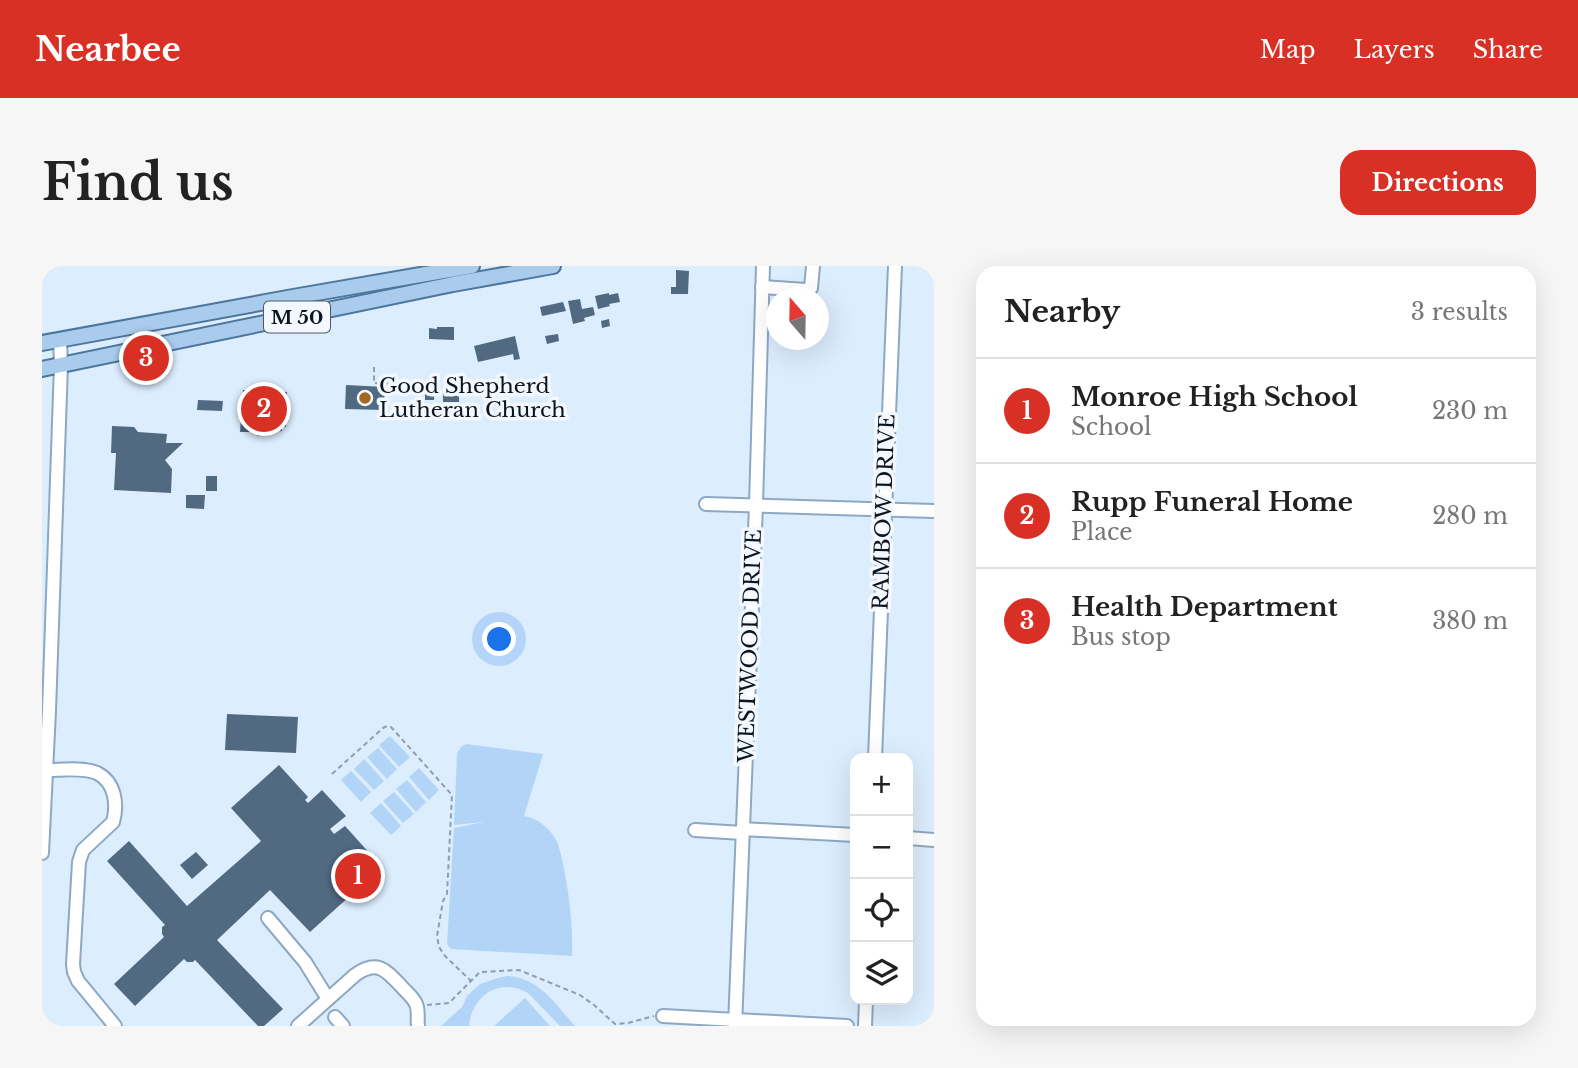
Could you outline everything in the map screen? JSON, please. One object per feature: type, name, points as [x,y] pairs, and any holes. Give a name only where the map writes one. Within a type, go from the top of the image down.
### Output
[{"type":"main road","name":"M 50","points":[[42,343],[472,266]]},
{"type":"main road","name":"M 50","points":[[42,369],[453,284],[553,266]]},
{"type":"street","name":"WESTWOOD DRIVE","points":[[735,1023],[763,266]]},
{"type":"street","points":[[762,287],[806,290],[811,288],[813,266]]},
{"type":"street","name":"RAMBOW DRIVE","points":[[875,753],[895,266]]},
{"type":"street","points":[[42,853],[60,340]]},
{"type":"street","points":[[706,504],[934,511]]},
{"type":"street","points":[[46,770],[96,773],[110,785],[116,797],[113,822],[80,856],[73,964],[78,981],[115,1026]]},
{"type":"street","points":[[695,830],[850,835]]},
{"type":"street","points":[[913,838],[934,840]]},
{"type":"street","points":[[268,918],[305,962],[328,999]]},
{"type":"street","points":[[298,1026],[360,971],[368,968],[386,970],[412,998],[417,1009],[418,1026]]},
{"type":"street","points":[[865,1026],[866,1005]]},
{"type":"street","points":[[661,1015],[735,1023],[847,1026]]},
{"type":"path","points":[[374,367],[374,383],[410,385]]},
{"type":"path","points":[[332,774],[387,726],[391,727],[452,795],[447,894],[443,901],[439,947],[471,981]]},
{"type":"path","points":[[424,1006],[449,1003],[480,972],[519,970],[580,995],[615,1024],[661,1015]]},
{"type":"shaded area","points":[[390,736],[410,757],[399,767],[379,745]]},
{"type":"shaded area","points":[[466,744],[543,754],[524,816],[544,825],[558,846],[570,904],[572,956],[451,949],[447,944],[454,828],[484,822],[454,825],[457,754]]},
{"type":"shaded area","points":[[378,748],[397,769],[387,779],[367,757]]},
{"type":"shaded area","points":[[364,759],[384,781],[374,790],[354,769]]},
{"type":"shaded area","points":[[419,768],[439,790],[429,800],[409,777]]},
{"type":"shaded area","points":[[351,771],[371,792],[361,802],[341,780]]},
{"type":"shaded area","points":[[407,780],[426,802],[416,812],[396,789]]},
{"type":"shaded area","points":[[394,792],[414,814],[403,823],[383,801]]},
{"type":"shaded area","points":[[381,803],[401,826],[391,835],[370,813]]},
{"type":"shaded area","points":[[507,976],[528,981],[538,987],[575,1026],[560,1026],[528,993],[507,987],[498,988],[482,998],[471,1015],[469,1026],[441,1026],[462,1007],[467,996],[480,984]]},
{"type":"shaded area","points":[[525,998],[550,1026],[494,1026]]},
{"type":"building","points":[[676,270],[689,271],[688,294],[671,294],[671,287],[676,287]]},
{"type":"building","points":[[618,293],[620,302],[598,309],[595,296]]},
{"type":"building","points":[[580,299],[582,309],[593,307],[595,315],[573,324],[568,301]]},
{"type":"building","points":[[563,302],[566,311],[542,316],[540,307]]},
{"type":"building","points":[[609,319],[610,326],[602,328],[601,321]]},
{"type":"building","points":[[454,327],[454,340],[429,339],[429,328]]},
{"type":"building","points":[[558,334],[559,341],[547,344],[545,336]]},
{"type":"building","points":[[515,336],[520,359],[514,360],[513,354],[478,362],[474,346]]},
{"type":"building","name":"Good Shepherd Lutheran Church","points":[[346,385],[385,387],[384,410],[345,409]]},
{"type":"building","points":[[264,387],[270,391],[287,392],[286,427],[282,426],[282,431],[263,432],[257,436],[257,432],[240,432],[243,390],[261,390]]},
{"type":"building","points":[[425,390],[435,390],[434,400],[425,400]]},
{"type":"building","points":[[443,391],[459,391],[459,402],[443,402]]},
{"type":"building","points":[[198,400],[223,401],[222,411],[197,410]]},
{"type":"building","points":[[112,426],[134,427],[138,432],[167,434],[166,443],[183,443],[165,460],[172,469],[171,493],[114,490],[116,453],[111,453]]},
{"type":"building","points":[[206,476],[217,476],[217,491],[206,491]]},
{"type":"building","points":[[186,495],[205,495],[204,509],[186,508]]},
{"type":"building","points":[[227,714],[298,717],[296,753],[225,750]]},
{"type":"building","points":[[279,765],[308,797],[305,800],[308,803],[322,790],[346,816],[330,829],[334,834],[345,826],[382,867],[310,932],[270,890],[217,940],[283,1009],[264,1026],[258,1026],[195,960],[187,962],[184,959],[135,1006],[114,984],[164,937],[162,927],[165,925],[107,861],[129,841],[187,906],[261,841],[231,808]]},
{"type":"building","points":[[196,852],[208,865],[192,879],[180,865]]},
{"type":"place","name":"Health Department","points":[[146,358]]},
{"type":"place","name":"Good Shepherd Lutheran Church","points":[[365,398]]},
{"type":"place","name":"Rupp Funeral Home","points":[[264,409]]},
{"type":"place","name":"Monroe High School","points":[[358,876]]}]
